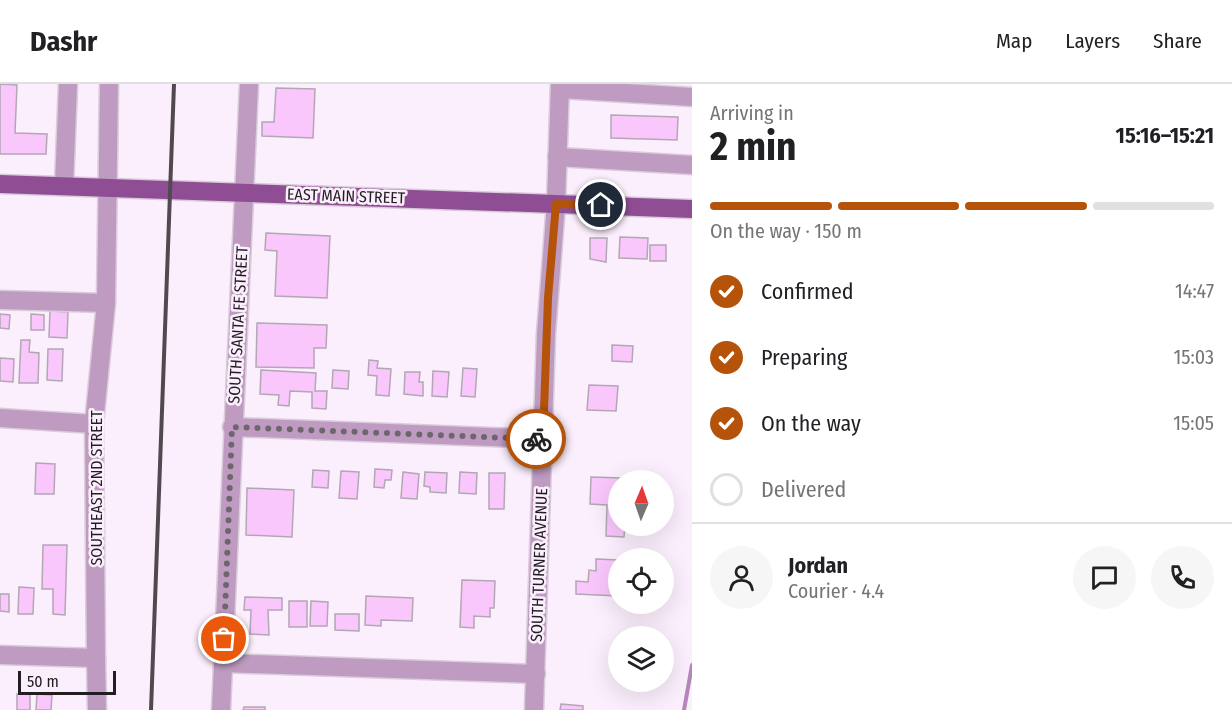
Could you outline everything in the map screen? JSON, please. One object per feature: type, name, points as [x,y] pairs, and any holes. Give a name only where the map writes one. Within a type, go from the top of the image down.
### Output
[{"type":"main road","name":"EAST MAIN STREET","points":[[0,184],[692,209]]},
{"type":"street","points":[[64,186],[68,84]]},
{"type":"street","name":"SOUTHEAST 2ND STREET","points":[[97,710],[94,424],[106,303],[109,84]]},
{"type":"street","name":"SOUTH SANTA FE STREET","points":[[221,710],[249,84]]},
{"type":"street","points":[[560,86],[664,89],[692,97]]},
{"type":"street","name":"SOUTH TURNER AVENUE","points":[[534,710],[548,298],[556,204],[560,86]]},
{"type":"street","points":[[557,157],[692,165]]},
{"type":"street","points":[[0,300],[106,303]]},
{"type":"street","points":[[0,418],[94,424]]},
{"type":"street","points":[[232,427],[543,439]]},
{"type":"street","points":[[0,655],[96,658]]},
{"type":"street","points":[[223,663],[536,674]]},
{"type":"building","points":[[0,84],[17,85],[15,133],[47,134],[46,154],[0,154]]},
{"type":"building","points":[[276,88],[315,89],[313,138],[262,136],[262,122],[274,122]]},
{"type":"building","points":[[611,115],[678,117],[677,140],[611,138]]},
{"type":"building","points":[[266,233],[330,236],[327,298],[275,296],[277,251],[265,250]]},
{"type":"building","points":[[620,237],[648,238],[647,259],[619,258]]},
{"type":"building","points":[[590,238],[607,238],[606,262],[590,259]]},
{"type":"building","points":[[650,245],[666,245],[666,261],[650,261]]},
{"type":"building","points":[[50,311],[68,312],[67,338],[49,337]]},
{"type":"building","points":[[0,314],[10,315],[9,329],[0,328]]},
{"type":"building","points":[[31,314],[44,315],[44,330],[31,330]]},
{"type":"building","points":[[257,323],[327,325],[326,348],[314,348],[314,368],[256,367]]},
{"type":"building","points":[[21,340],[30,340],[29,352],[39,353],[38,383],[19,383]]},
{"type":"building","points":[[612,345],[633,346],[632,362],[612,361]]},
{"type":"building","points":[[48,349],[63,349],[62,381],[47,380]]},
{"type":"building","points":[[0,358],[14,359],[13,382],[0,381]]},
{"type":"building","points":[[369,360],[378,361],[377,368],[391,369],[389,396],[376,395],[377,376],[368,375]]},
{"type":"building","points":[[463,368],[477,369],[475,397],[461,396]]},
{"type":"building","points":[[261,370],[316,373],[315,391],[327,391],[326,409],[312,408],[312,392],[290,391],[289,406],[278,405],[279,395],[260,394]]},
{"type":"building","points":[[333,370],[349,371],[348,389],[332,388]]},
{"type":"building","points":[[433,371],[449,372],[447,397],[432,396]]},
{"type":"building","points":[[405,372],[420,372],[419,382],[423,382],[423,396],[404,394]]},
{"type":"building","points":[[589,385],[618,386],[616,411],[587,410]]},
{"type":"building","points":[[36,463],[55,464],[54,494],[35,494]]},
{"type":"building","points":[[375,469],[392,470],[391,480],[385,480],[384,488],[374,487]]},
{"type":"building","points":[[313,470],[329,471],[328,488],[312,487]]},
{"type":"building","points":[[341,471],[359,472],[357,499],[339,498]]},
{"type":"building","points":[[403,472],[419,474],[417,499],[401,498]]},
{"type":"building","points":[[425,472],[447,473],[446,493],[430,492],[430,487],[424,486]]},
{"type":"building","points":[[460,472],[477,473],[476,494],[459,493]]},
{"type":"building","points":[[489,473],[505,473],[504,509],[489,509]]},
{"type":"building","points":[[591,477],[608,478],[608,536],[624,537],[606,536],[607,505],[590,504]]},
{"type":"building","points":[[247,488],[294,490],[292,537],[246,535]]},
{"type":"building","points":[[43,545],[67,545],[65,615],[53,614],[53,589],[42,589]]},
{"type":"building","points":[[596,559],[608,560],[608,596],[576,594],[576,581],[588,582],[589,570],[596,571]]},
{"type":"building","points":[[462,580],[495,581],[494,608],[490,608],[490,617],[474,616],[474,628],[460,627]]},
{"type":"building","points":[[19,587],[34,588],[33,614],[18,614]]},
{"type":"building","points":[[0,594],[9,594],[9,612],[0,611]]},
{"type":"building","points":[[366,596],[413,598],[412,621],[381,620],[381,626],[365,625]]},
{"type":"building","points":[[245,597],[282,598],[282,610],[268,610],[269,635],[250,634],[251,610],[244,610]]},
{"type":"building","points":[[289,601],[307,601],[307,627],[289,627]]},
{"type":"building","points":[[311,601],[328,602],[327,626],[310,626]]},
{"type":"building","points":[[335,614],[359,614],[359,631],[335,630]]},
{"type":"building","points":[[17,694],[30,694],[30,710],[17,710]]},
{"type":"building","points":[[37,694],[52,695],[51,710],[36,710]]},
{"type":"building","points":[[561,704],[583,706],[583,710],[560,710]]},
{"type":"building","points":[[244,707],[265,707],[265,710],[243,710]]},
{"type":"waterway","points":[[684,710],[692,665]]},
{"type":"railway","points":[[151,710],[174,84]]},
{"type":"way so far","points":[[224,639],[232,427],[536,439]]},
{"type":"route","points":[[536,439],[543,439],[546,334],[556,204],[601,205]]}]
